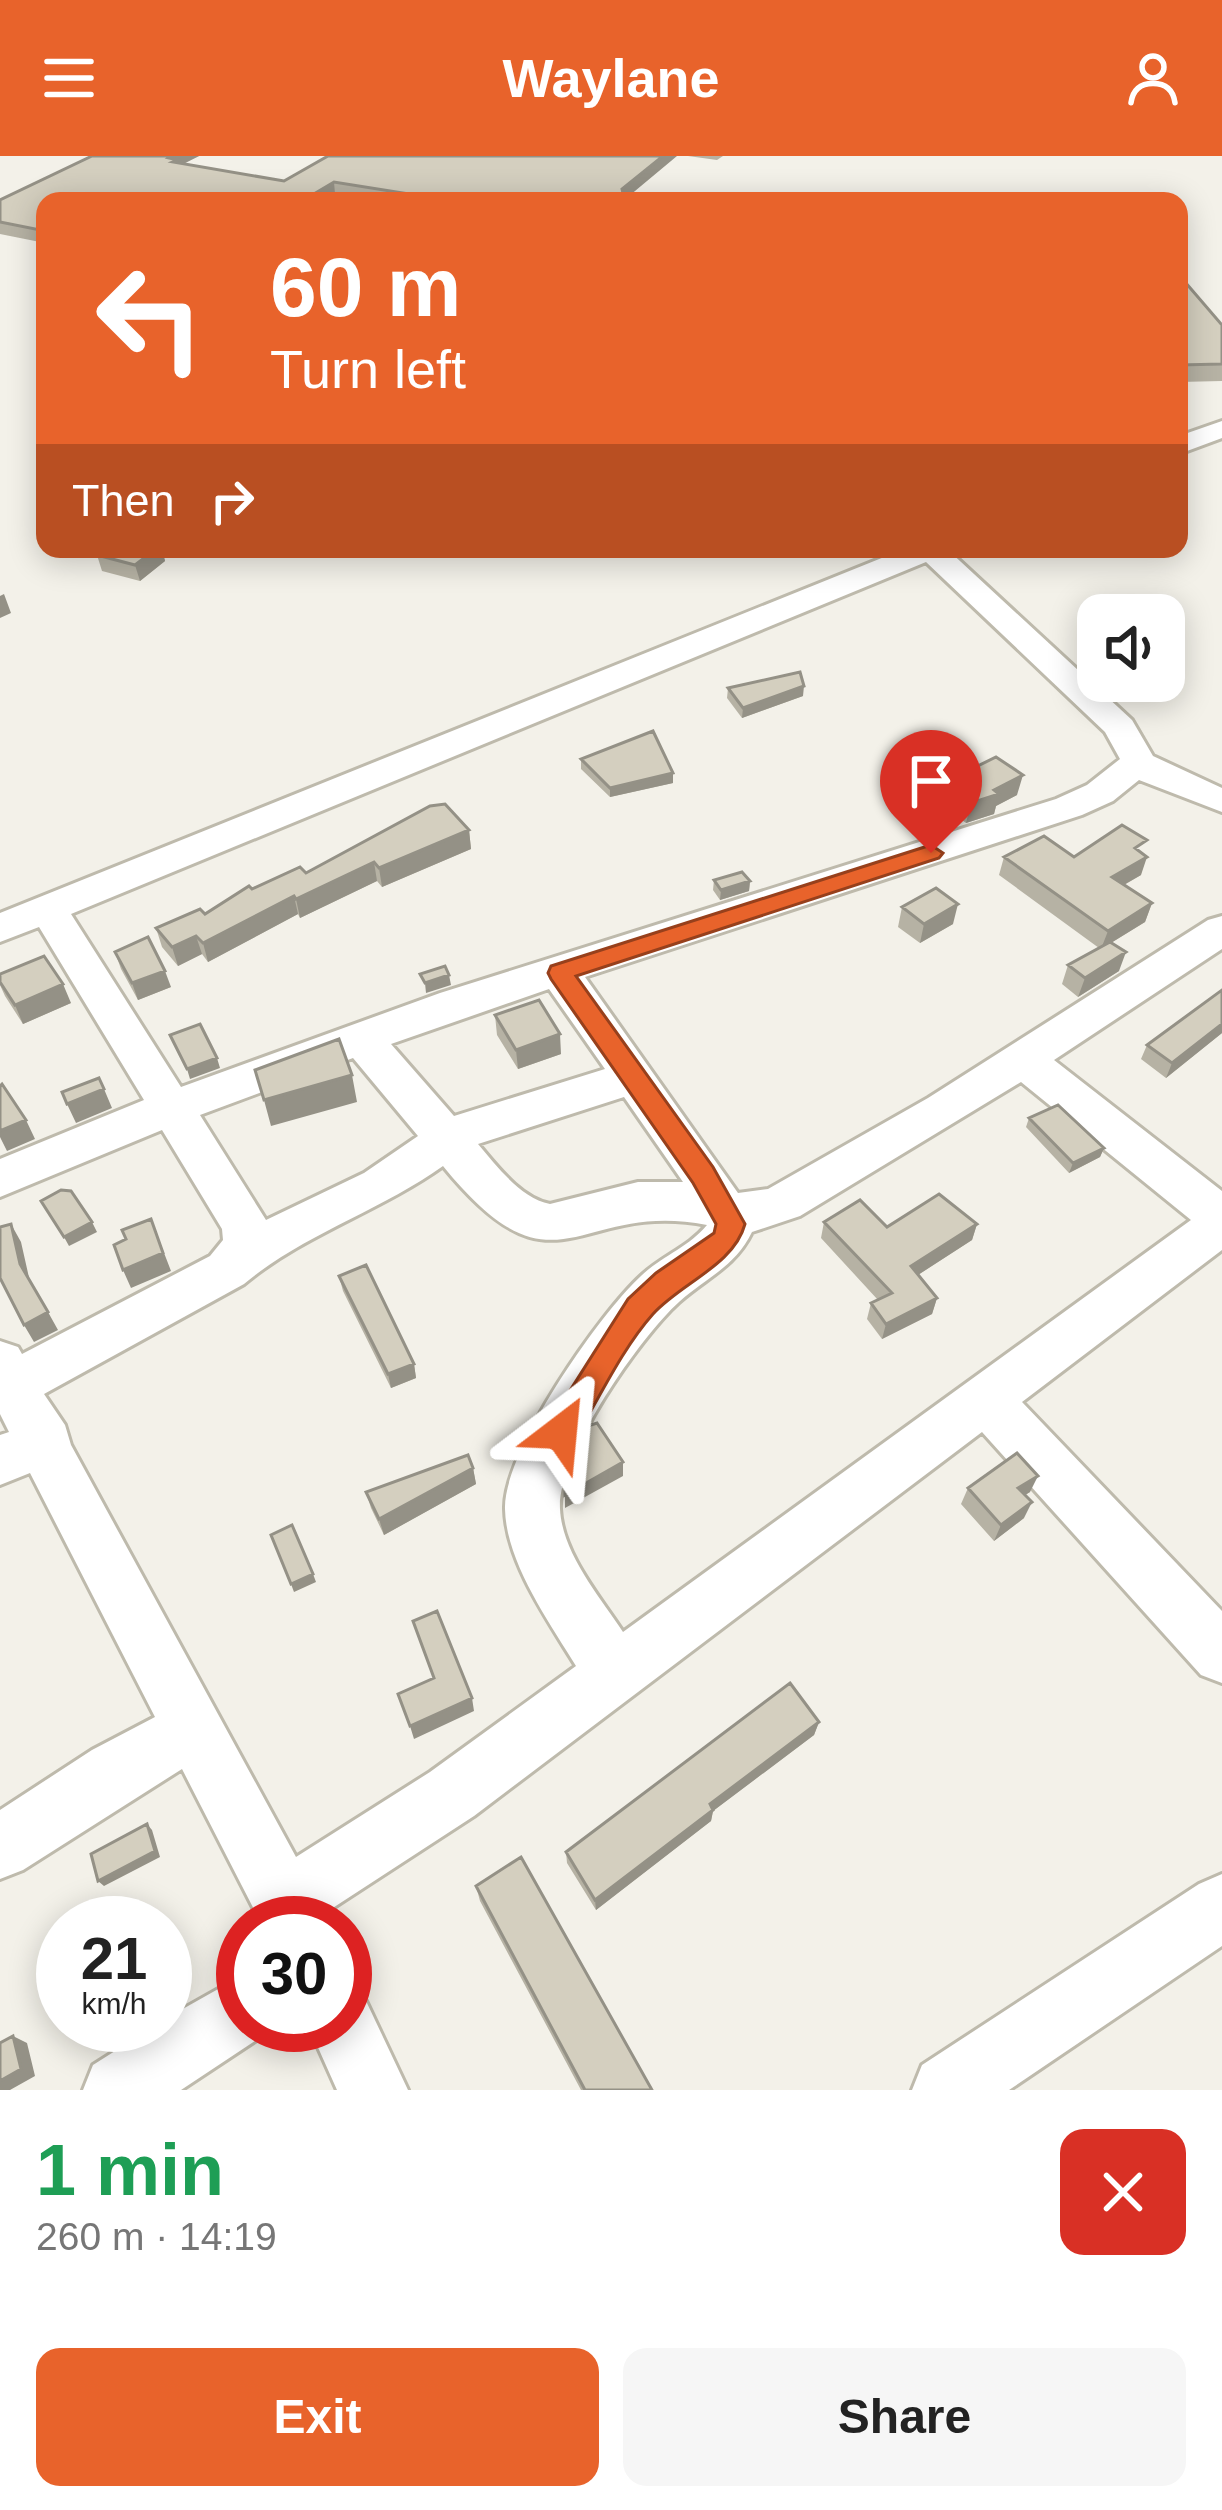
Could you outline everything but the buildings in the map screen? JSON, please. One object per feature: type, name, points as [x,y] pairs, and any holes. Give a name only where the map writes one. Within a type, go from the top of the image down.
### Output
[{"type":"street","points":[[1188,442],[1222,429]]},
{"type":"street","points":[[0,928],[908,558]]},
{"type":"street","points":[[940,558],[1120,728],[1139,762],[1222,801]]},
{"type":"street","points":[[0,1179],[168,1109],[362,1039],[1069,807],[1100,793],[1139,762]]},
{"type":"street","points":[[48,910],[245,1226],[246,1251]]},
{"type":"street","points":[[362,1039],[486,1186],[525,1218],[550,1222],[584,1218],[638,1201],[670,1199],[748,1214],[782,1203],[1024,1061],[1094,1010],[1222,930]]},
{"type":"street","points":[[560,973],[729,1213],[727,1240],[639,1308],[540,1468],[530,1504],[540,1543],[615,1675]]},
{"type":"street","points":[[314,1896],[1222,1221],[1024,1061]]},
{"type":"street","points":[[283,1896],[194,1729],[23,1451],[7,1373],[227,1270],[246,1251],[380,1186],[449,1138],[634,1077]]},
{"type":"street","points":[[983,1398],[1217,1638]]},
{"type":"street","points":[[0,1847],[114,1772],[194,1729]]},
{"type":"street","points":[[947,2090],[1222,1907]]},
{"type":"street","points":[[118,2090],[216,2026]]},
{"type":"route","points":[[561,1432],[639,1308],[727,1240],[731,1224],[729,1213],[560,973],[931,853]]}]
